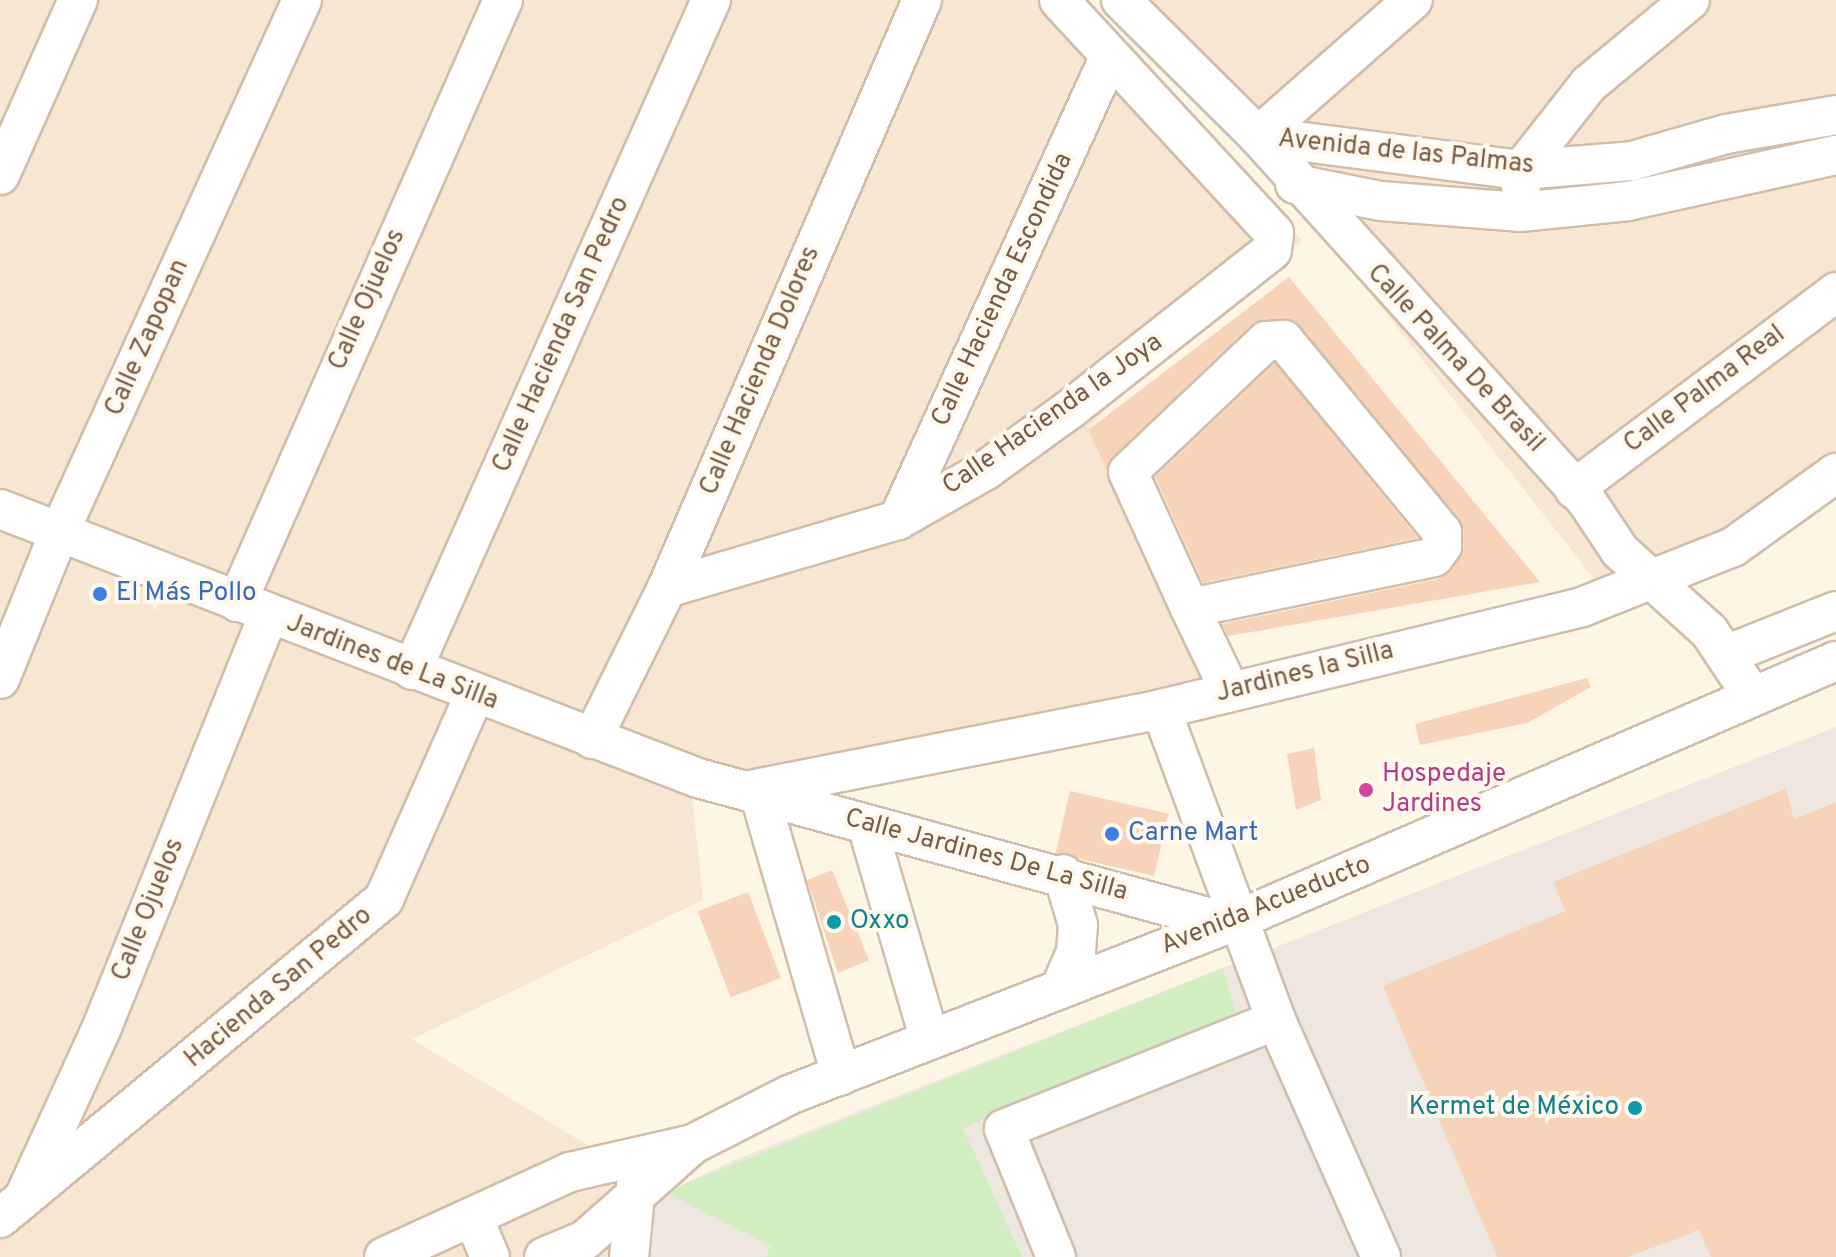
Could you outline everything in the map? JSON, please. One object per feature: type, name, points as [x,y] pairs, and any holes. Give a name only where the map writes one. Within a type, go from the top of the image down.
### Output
[{"type":"street","points":[[0,175],[78,0]]},
{"type":"street","name":"Calle Zapopan","points":[[0,679],[59,533],[302,0]]},
{"type":"street","name":"Calle Ojuelos","points":[[11,1209],[102,1027],[253,609],[503,0]]},
{"type":"street","name":"Calle Hacienda San Pedro","points":[[412,670],[711,0]]},
{"type":"street","name":"Calle Hacienda Dolores","points":[[592,739],[667,588],[922,0]]},
{"type":"street","points":[[1059,0],[1108,60]]},
{"type":"street","name":"Avenida de las Palmas","points":[[1121,0],[1258,136],[1521,170],[1632,161],[1726,134],[1836,115]]},
{"type":"street","points":[[1258,136],[1413,0]]},
{"type":"street","points":[[1520,212],[1521,170],[1589,84],[1690,0]]},
{"type":"street","name":"Calle Hacienda la Joya","points":[[667,588],[898,520],[986,470],[1079,403],[1276,242],[1108,60]]},
{"type":"street","name":"Calle Hacienda Escondida","points":[[898,520],[1108,60]]},
{"type":"street","name":"Calle Palma De Brasil","points":[[1258,136],[1295,184],[1574,489],[1620,551],[1654,580],[1726,655],[1753,697]]},
{"type":"street","name":"Avenida de las Palmas","points":[[1295,184],[1381,201],[1520,212],[1628,201],[1836,155]]},
{"type":"street","name":"Calle Palma Real","points":[[1574,489],[1836,292]]},
{"type":"street","points":[[1190,608],[1434,557],[1442,546],[1442,532],[1284,340],[1266,341],[1129,468],[1190,608],[1230,691]]},
{"type":"street","name":"Jardines la Silla","points":[[752,794],[1161,709],[1582,607],[1733,547],[1836,473]]},
{"type":"street","name":"Jardines de La Silla","points":[[0,509],[592,739],[752,794]]},
{"type":"street","points":[[1726,655],[1836,611]]},
{"type":"street","name":"Avenida Acueducto","points":[[384,1257],[570,1172],[693,1144],[841,1075],[1235,920],[1836,661]]},
{"type":"street","name":"Hacienda San Pedro","points":[[11,1209],[384,899],[475,694]]},
{"type":"street","points":[[1161,709],[1235,920],[1381,1257]]},
{"type":"street","points":[[752,794],[841,1075]]},
{"type":"street","name":"Calle Jardines De La Silla","points":[[752,794],[1235,920]]},
{"type":"street","points":[[867,825],[930,1040]]},
{"type":"street","points":[[1060,989],[1076,952],[1078,925],[1063,874]]},
{"type":"street","points":[[1056,1257],[1004,1129],[1276,1020]]},
{"type":"street","name":"Avenida Acueducto","points":[[544,1257],[585,1240],[639,1197],[693,1144]]},
{"type":"street","points":[[629,1158],[639,1197],[629,1257]]},
{"type":"street","points":[[473,1217],[490,1257]]},
{"type":"shaded area","points":[[0,0],[1070,0],[1302,240],[1111,402],[1088,430],[1209,692],[785,769],[690,774],[703,900],[412,1039],[665,1192],[527,1257],[0,1257]]},
{"type":"shaded area","points":[[1107,0],[1836,0],[1836,479],[1616,607],[1280,178]]},
{"type":"shaded area","points":[[1836,727],[1836,1257],[527,1257],[737,1159]]},
{"type":"green space","points":[[1223,968],[1236,1014],[963,1128],[1022,1257],[766,1257],[771,1246],[665,1192]]},
{"type":"building","points":[[1289,277],[1540,582],[1228,636],[1222,624],[1438,579],[1452,570],[1464,547],[1459,518],[1292,320],[1251,325],[1113,456],[1107,471],[1088,430]]},
{"type":"building","points":[[1275,363],[1418,538],[1203,583],[1155,477]]},
{"type":"building","points":[[1587,678],[1591,687],[1527,723],[1420,745],[1415,724]]},
{"type":"building","points":[[1314,748],[1321,800],[1296,810],[1287,754]]},
{"type":"building","name":"Kermet de México","points":[[1786,789],[1794,819],[1836,802],[1836,1257],[1711,1257],[1699,1230],[1628,1257],[1497,1257],[1383,986],[1565,911],[1553,882]]},
{"type":"building","name":"Carne Mart","points":[[1070,791],[1168,814],[1154,876],[1056,853]]},
{"type":"building","name":"Oxxo","points":[[832,870],[869,960],[838,973],[807,880]]},
{"type":"building","points":[[748,892],[781,978],[731,997],[698,911]]},
{"type":"place","name":"El Más Pollo","points":[[100,594]]},
{"type":"place","name":"Hospedaje Jardines","points":[[1366,790]]},
{"type":"place","name":"Carne Mart","points":[[1112,834]]},
{"type":"place","name":"Oxxo","points":[[834,922]]},
{"type":"place","name":"Kermet de México","points":[[1635,1108]]}]
